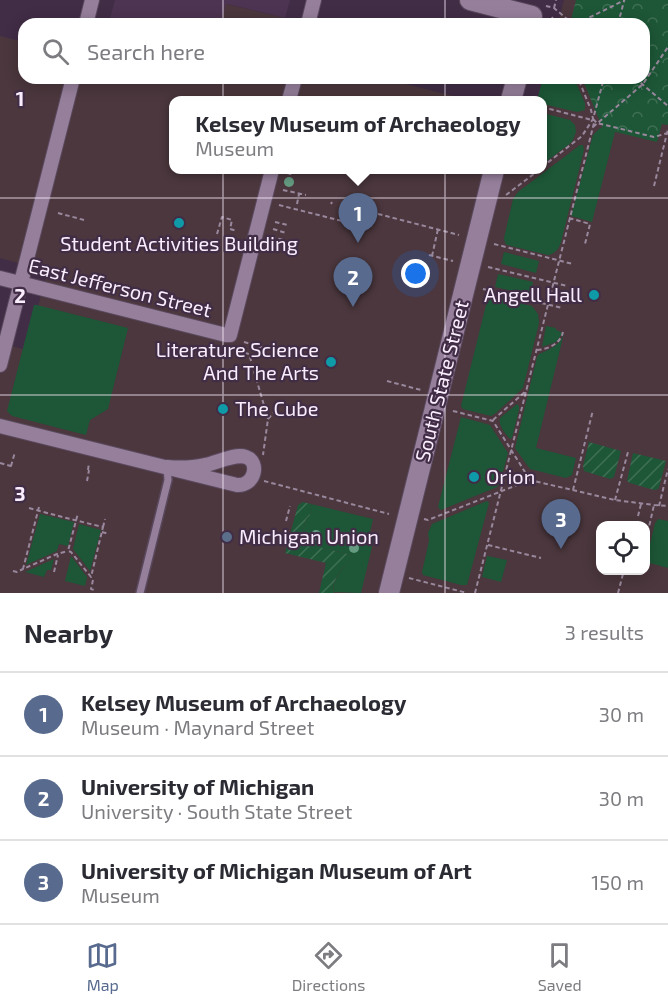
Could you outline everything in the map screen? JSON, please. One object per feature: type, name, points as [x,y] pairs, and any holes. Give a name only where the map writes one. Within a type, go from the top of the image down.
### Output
[{"type":"main road","points":[[470,0],[541,13]]},
{"type":"main road","name":"South State Street","points":[[389,593],[493,174]]},
{"type":"street","points":[[88,18],[92,0]]},
{"type":"street","points":[[310,18],[314,0]]},
{"type":"street","points":[[0,365],[71,84]]},
{"type":"street","points":[[229,341],[271,174]]},
{"type":"street","name":"East Jefferson Street","points":[[0,278],[226,336],[229,341]]},
{"type":"street","points":[[0,426],[237,485],[250,481],[254,469],[252,462],[242,457],[187,468],[167,467]]},
{"type":"lane","points":[[140,593],[168,480],[167,467]]},
{"type":"path","points":[[541,13],[556,0]]},
{"type":"path","points":[[587,18],[624,0]]},
{"type":"path","points":[[620,18],[624,0]]},
{"type":"path","points":[[541,13],[556,18]]},
{"type":"path","points":[[650,74],[668,47]]},
{"type":"path","points":[[475,593],[594,123],[580,84]]},
{"type":"path","points":[[547,164],[582,136],[592,119],[602,84]]},
{"type":"path","points":[[593,127],[643,84],[668,106]]},
{"type":"path","points":[[547,108],[654,137],[668,132]]},
{"type":"path","points":[[654,186],[668,132]]},
{"type":"path","points":[[508,193],[534,174]]},
{"type":"path","points":[[283,190],[306,195]]},
{"type":"path","points":[[297,204],[299,194]]},
{"type":"path","points":[[279,205],[346,222]]},
{"type":"path","points":[[357,207],[459,235]]},
{"type":"path","points":[[58,213],[84,220]]},
{"type":"path","points":[[217,234],[222,217],[232,220],[230,229],[237,231]]},
{"type":"path","points":[[569,218],[590,224],[585,244]]},
{"type":"path","points":[[274,222],[288,225]]},
{"type":"path","points":[[438,229],[430,255],[453,261]]},
{"type":"path","points":[[273,230],[286,233]]},
{"type":"path","points":[[271,237],[284,240]]},
{"type":"path","points":[[229,241],[235,242]]},
{"type":"path","points":[[496,245],[573,264]]},
{"type":"path","points":[[490,267],[567,286]]},
{"type":"path","points":[[147,296],[148,289]]},
{"type":"path","points":[[485,289],[562,308]]},
{"type":"path","points":[[537,350],[544,350],[554,345],[563,332]]},
{"type":"path","points":[[229,341],[249,354],[268,419],[278,408]]},
{"type":"path","points":[[244,342],[275,351]]},
{"type":"path","points":[[387,381],[421,390]]},
{"type":"path","points":[[493,421],[527,390]]},
{"type":"path","points":[[451,410],[493,421],[530,480]]},
{"type":"path","points":[[573,490],[593,410]]},
{"type":"path","points":[[0,464],[12,466],[15,452]]},
{"type":"path","points":[[615,500],[628,452]]},
{"type":"path","points":[[659,506],[668,469]]},
{"type":"path","points":[[87,481],[89,470]]},
{"type":"path","points":[[424,519],[428,520],[530,480],[615,500],[668,506]]},
{"type":"path","points":[[261,481],[389,514]]},
{"type":"path","points":[[638,516],[641,504]]},
{"type":"path","points":[[286,520],[290,506]]},
{"type":"path","points":[[650,521],[654,506]]},
{"type":"path","points":[[29,508],[103,527]]},
{"type":"path","points":[[23,569],[39,509]]},
{"type":"path","points":[[68,551],[78,513]]},
{"type":"path","points":[[91,577],[105,519]]},
{"type":"path","points":[[102,532],[109,534]]},
{"type":"path","points":[[488,545],[541,558]]},
{"type":"path","points":[[13,571],[17,574],[23,569],[68,551]]},
{"type":"path","points":[[68,551],[97,584]]},
{"type":"path","points":[[54,572],[58,554]]},
{"type":"path","points":[[618,593],[623,575]]},
{"type":"path","points":[[93,580],[91,590],[95,590]]},
{"type":"path","points":[[414,580],[467,593]]},
{"type":"shaded area","points":[[115,0],[290,0],[285,18],[227,4],[223,18],[110,18]]},
{"type":"shaded area","points":[[564,0],[668,0],[668,593],[0,593],[0,343],[27,350],[47,271],[0,258],[0,36],[18,40],[18,84],[405,84],[454,96],[169,96],[169,174],[547,174],[547,96],[543,96],[544,84],[650,84],[650,18],[560,18]]},
{"type":"shaded area","points":[[226,4],[285,18],[222,18]]},
{"type":"green space","points":[[576,0],[668,0],[668,125],[662,124],[657,142],[603,129],[584,84],[650,84],[650,18],[572,18]]},
{"type":"green space","points":[[541,84],[577,84],[585,103],[585,110],[577,112],[547,105],[547,96],[538,96]]},
{"type":"green space","points":[[547,114],[570,120],[575,125],[576,132],[572,142],[547,161]]},
{"type":"green space","points":[[605,127],[615,132],[592,222],[571,216],[593,135],[600,128]]},
{"type":"green space","points":[[583,145],[584,150],[561,242],[553,254],[548,255],[507,245],[504,238],[513,199],[518,192],[542,174],[547,174],[547,170]]},
{"type":"green space","points":[[504,252],[539,261],[536,273],[501,264]]},
{"type":"green space","points":[[498,274],[533,282],[530,295],[495,287]]},
{"type":"green space","points":[[490,297],[532,306],[538,314],[539,323],[523,388],[491,416],[463,409],[461,406],[487,301]]},
{"type":"green space","points":[[34,305],[128,328],[108,409],[90,420],[86,435],[12,416],[7,411]]},
{"type":"green space","points":[[546,326],[556,328],[562,334],[556,342],[542,347]]},
{"type":"green space","points":[[564,333],[536,448],[576,458],[572,475],[566,478],[530,469],[515,448],[537,357],[557,344]]},
{"type":"green space","points":[[517,404],[519,409],[510,439],[501,426],[500,418]]},
{"type":"green space","points":[[461,417],[490,425],[508,453],[497,487],[441,510],[438,507]]},
{"type":"green space","points":[[589,442],[621,451],[614,477],[610,479],[584,471],[583,466]]},
{"type":"green space","points":[[633,453],[666,461],[658,489],[654,490],[627,481]]},
{"type":"green space","points":[[487,501],[489,503],[467,585],[423,575],[429,541],[428,533],[432,524]]},
{"type":"green space","points":[[303,502],[311,504],[312,507],[301,539],[306,544],[352,555],[336,578],[334,593],[319,593],[326,563],[285,553],[298,505]]},
{"type":"green space","points":[[311,504],[373,519],[370,532],[375,534],[361,593],[334,592],[335,582],[352,555],[306,544],[301,539],[306,519],[310,515]]},
{"type":"green space","points":[[40,514],[74,522],[68,546],[59,544],[57,551],[26,565]]},
{"type":"green space","points":[[658,519],[668,521],[668,568],[650,563],[650,545]]},
{"type":"green space","points":[[79,524],[101,530],[90,571],[73,549]]},
{"type":"green space","points":[[71,556],[87,577],[85,586],[65,581]]},
{"type":"green space","points":[[487,556],[507,560],[501,582],[482,577]]},
{"type":"green space","points":[[54,559],[51,570],[47,570],[44,577],[25,572]]},
{"type":"place","name":"Student Activities Building","points":[[179,223]]},
{"type":"place","name":"Kelsey Museum of Archaeology","points":[[358,243]]},
{"type":"place","name":"Angell Hall","points":[[594,295]]},
{"type":"place","name":"University of Michigan","points":[[353,307]]},
{"type":"place","name":"Literature Science And The Arts","points":[[331,362]]},
{"type":"place","name":"The Cube","points":[[223,409]]},
{"type":"place","name":"Orion","points":[[474,477]]},
{"type":"place","name":"Michigan Union","points":[[227,537]]},
{"type":"place","name":"University of Michigan Museum of Art","points":[[561,549]]}]
